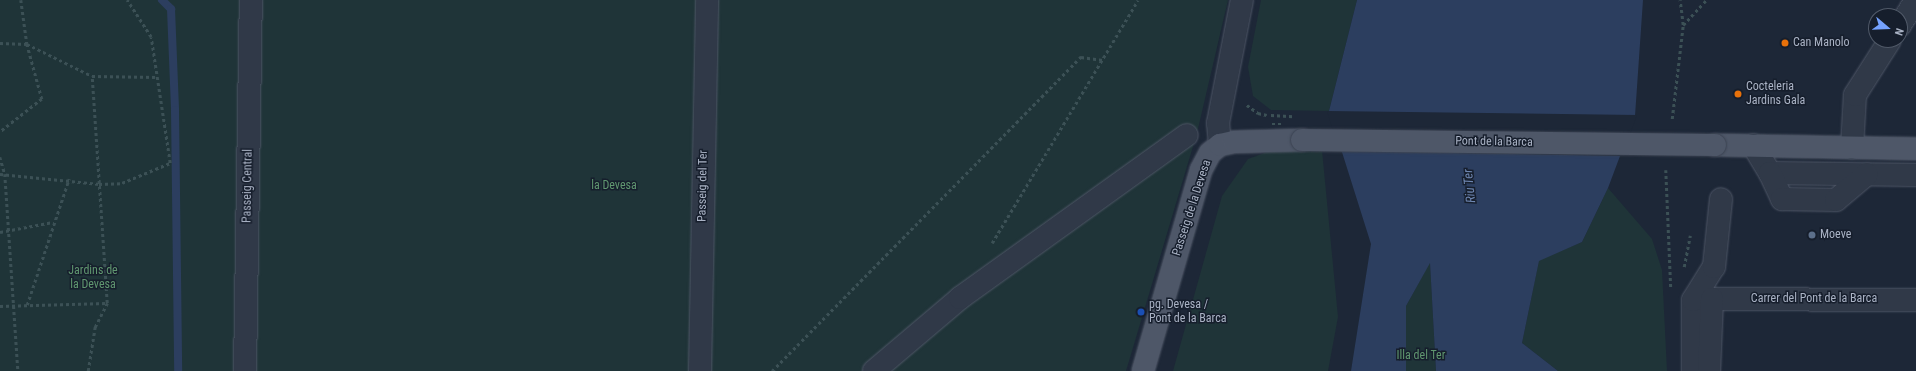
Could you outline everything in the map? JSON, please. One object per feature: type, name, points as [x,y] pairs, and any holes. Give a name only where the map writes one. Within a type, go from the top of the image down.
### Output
[{"type":"main road","name":"Pont de la Barca","points":[[1220,145],[1272,140],[1753,145]]},
{"type":"main road","name":"Passeig de la Devesa","points":[[1143,371],[1201,170],[1210,153],[1220,145]]},
{"type":"main road","points":[[1753,145],[1916,150]]},
{"type":"street","name":"Passeig Central","points":[[245,371],[251,0]]},
{"type":"street","name":"Passeig del Ter","points":[[700,371],[707,0]]},
{"type":"street","points":[[1220,145],[1219,117],[1242,0]]},
{"type":"street","points":[[1908,12],[1916,0]]},
{"type":"street","points":[[1852,148],[1855,95],[1885,48]]},
{"type":"street","points":[[874,371],[960,298],[1187,135]]},
{"type":"street","points":[[1753,145],[1770,172],[1782,199],[1836,200],[1867,174],[1916,175]]},
{"type":"street","points":[[1709,371],[1706,294],[1714,267],[1721,199]]},
{"type":"street","points":[[1694,371],[1694,300],[1706,294]]},
{"type":"street","name":"Carrer del Pont de la Barca","points":[[1706,294],[1916,300]]},
{"type":"path","points":[[0,132],[42,99],[27,44],[21,0]]},
{"type":"path","points":[[0,174],[69,179],[99,184],[122,184],[170,163],[151,37],[127,0]]},
{"type":"path","points":[[988,250],[1138,0]]},
{"type":"path","points":[[1670,128],[1683,26],[1680,0]]},
{"type":"path","points":[[1683,26],[1706,0]]},
{"type":"path","points":[[0,43],[27,44],[92,76],[157,77]]},
{"type":"path","points":[[772,371],[1081,57],[1103,60]]},
{"type":"path","points":[[88,371],[96,327],[107,303],[92,76]]},
{"type":"path","points":[[0,157],[5,174],[16,305],[18,371]]},
{"type":"path","points":[[1666,167],[1671,294]]},
{"type":"path","points":[[27,305],[53,222],[69,179]]},
{"type":"path","points":[[0,232],[53,222]]},
{"type":"path","points":[[0,306],[107,303]]},
{"type":"green space","name":"la Devesa","points":[[0,0],[1228,0],[1197,133],[1126,371],[0,371]]},
{"type":"green space","points":[[1261,0],[1357,0],[1329,111],[1271,110],[1253,96],[1248,67]]},
{"type":"green space","points":[[1273,150],[1322,150],[1338,317],[1328,371],[1173,371],[1222,196],[1248,159]]},
{"type":"green space","points":[[1608,188],[1652,239],[1662,270],[1667,371],[1558,371],[1522,343],[1539,260],[1582,242]]},
{"type":"green space","name":"Illa del Ter","points":[[1430,262],[1436,371],[1406,371],[1406,306]]},
{"type":"water","name":"Riu Ter","points":[[1357,0],[1643,0],[1635,116],[1608,188],[1582,242],[1539,261],[1522,343],[1558,371],[1436,371],[1430,263],[1406,306],[1406,371],[1351,371],[1371,244],[1329,111]]},
{"type":"pier","points":[[1327,111],[1637,115],[1622,156],[1339,151]]},
{"type":"waterway","points":[[162,0],[171,9],[175,110],[178,371]]},
{"type":"place","name":"Can Manolo","points":[[1785,43]]},
{"type":"place","name":"Cocteleria Jardins Gala","points":[[1738,94]]},
{"type":"place","name":"Moeve","points":[[1812,235]]},
{"type":"place","name":"pg. Devesa / Pont de la Barca","points":[[1141,312]]},
{"type":"park label","name":"Jardins de la Devesa","points":[[93,278]]}]
